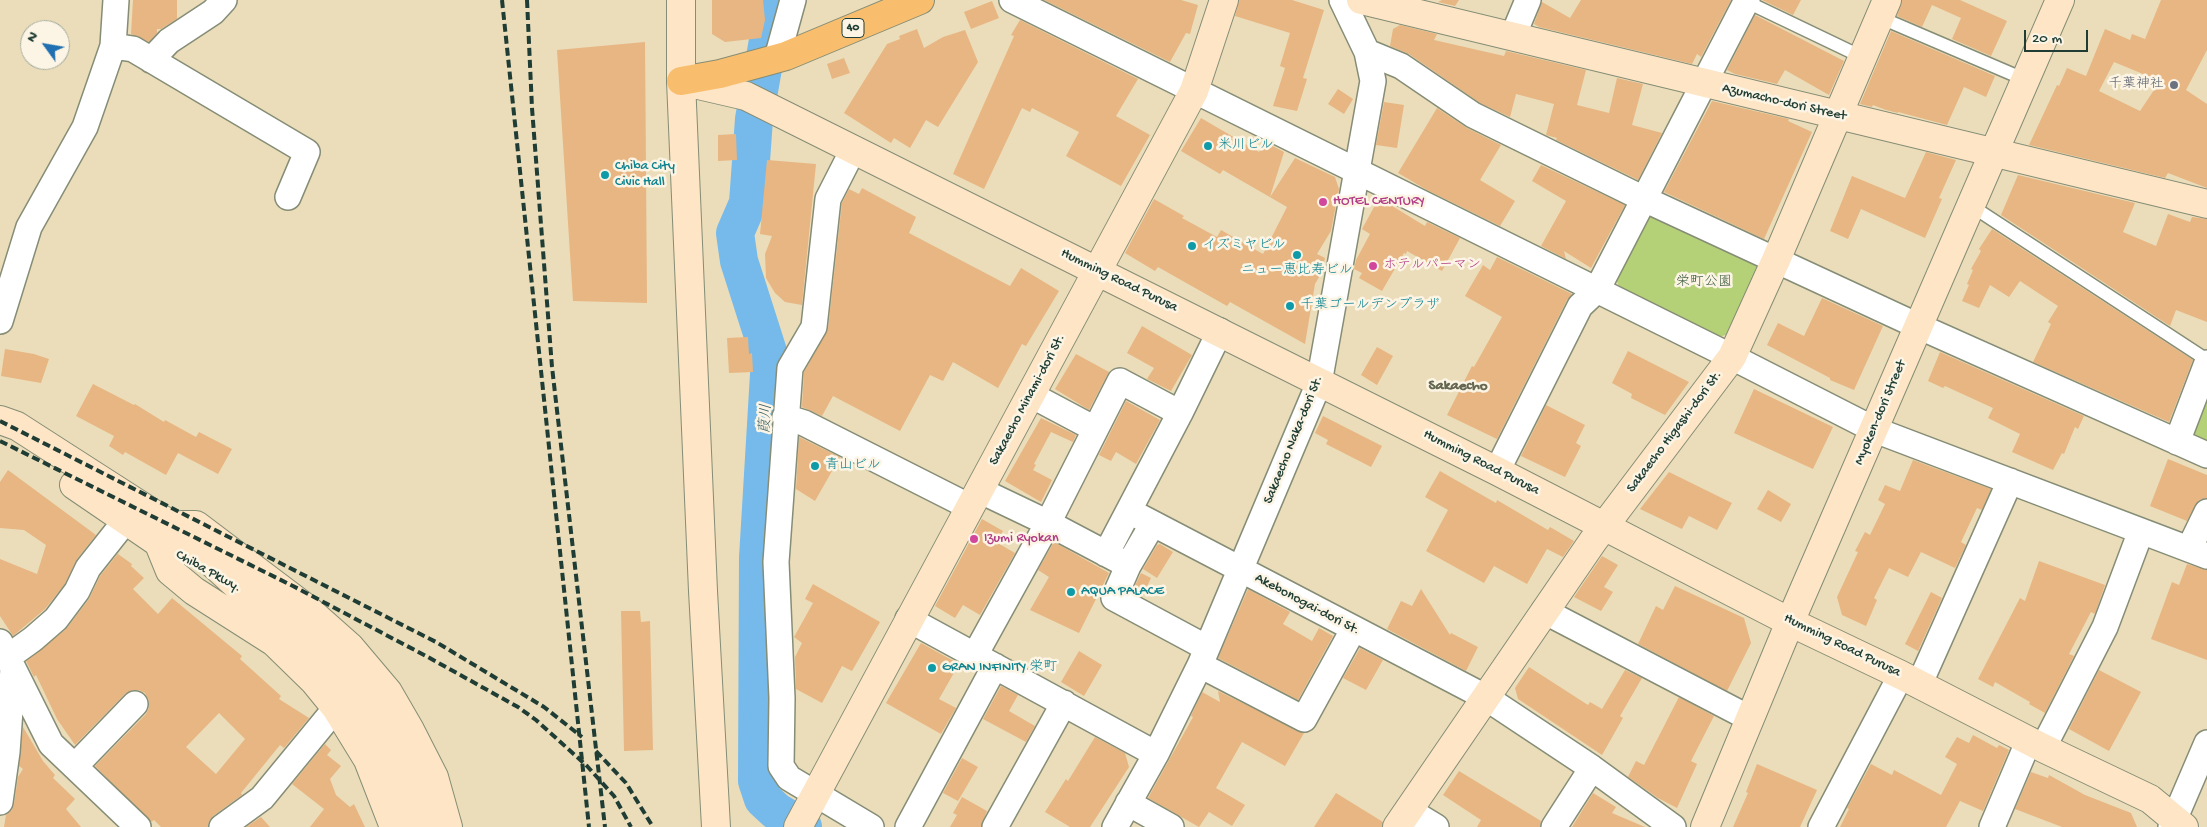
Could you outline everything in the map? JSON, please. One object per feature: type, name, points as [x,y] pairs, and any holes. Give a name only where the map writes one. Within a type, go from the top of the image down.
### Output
[{"type":"main road","name":"40","points":[[681,80],[720,74],[772,60],[920,0]]},
{"type":"street","points":[[0,321],[29,227],[85,127],[113,46],[116,0]]},
{"type":"street","points":[[151,60],[169,42],[213,12],[224,0]]},
{"type":"street","points":[[681,0],[681,80],[703,591],[716,827]]},
{"type":"street","points":[[772,60],[793,0]]},
{"type":"street","points":[[1012,0],[1732,357],[1875,430],[2198,553],[2207,512]]},
{"type":"street","name":"Sakaecho Minami-dori St.","points":[[807,810],[1194,91],[1224,0]]},
{"type":"street","name":"Sakaecho Naka-dori St.","points":[[1115,827],[1156,754],[1203,656],[1320,383],[1373,81],[1367,52],[1342,0]]},
{"type":"street","name":"Azumacho-dori Street","points":[[1361,0],[2207,204]]},
{"type":"street","points":[[1513,36],[1528,0]]},
{"type":"street","points":[[1497,471],[1580,306],[1597,290],[1704,84],[1745,0]]},
{"type":"street","name":"Myoken-dori Street","points":[[1705,827],[1790,622],[1875,430],[1970,205],[2060,0]]},
{"type":"street","name":"Sakaecho Higashi-dori St.","points":[[1403,819],[1485,697],[1605,525],[1732,357],[1776,260],[1883,8]]},
{"type":"street","points":[[113,46],[133,49],[307,152],[288,197]]},
{"type":"street","points":[[1367,52],[1401,66],[1474,115],[1644,199],[1918,326],[2207,455]]},
{"type":"street","name":"Humming Road Purusa","points":[[681,80],[746,96],[1220,331],[1605,525],[1790,622],[2150,799],[2176,825]]},
{"type":"street","points":[[853,150],[828,199],[814,327],[790,368],[776,562],[782,698],[781,766],[807,810],[871,827]]},
{"type":"street","points":[[1106,554],[1180,413],[1220,331]]},
{"type":"street","points":[[2176,442],[2207,362]]},
{"type":"street","points":[[908,827],[1048,523],[1120,381],[1180,413]]},
{"type":"street","points":[[1031,395],[1096,429]]},
{"type":"street","points":[[786,417],[804,423],[975,499],[1048,523],[1128,566]]},
{"type":"street","name":"Chiba Pkwy.","points":[[0,420],[17,426],[132,513],[165,535],[311,643],[347,683],[381,729],[405,778],[420,827]]},
{"type":"street","name":"Chiba Pkwy.","points":[[0,430],[18,447],[132,513]]},
{"type":"street","points":[[1821,827],[1910,680],[2010,481]]},
{"type":"street","name":"Akebonogai-dori St.","points":[[1129,511],[1152,525],[1485,697],[1592,768],[1673,827]]},
{"type":"street","points":[[7,655],[33,639],[56,619],[77,591],[88,568],[132,513]]},
{"type":"street","points":[[394,827],[368,760],[336,708],[314,681],[274,642],[194,591],[170,571],[165,535],[196,525],[306,608],[350,647],[388,692],[410,730],[434,777],[448,827]]},
{"type":"street","points":[[1152,525],[1128,566],[1114,598],[1304,720],[1353,630]]},
{"type":"street","points":[[1992,827],[2036,744],[2105,628],[2141,530]]},
{"type":"street","points":[[1544,612],[1749,718]]},
{"type":"street","points":[[908,620],[1156,754]]},
{"type":"street","points":[[7,655],[51,744],[138,827]]},
{"type":"street","points":[[0,802],[7,752],[7,655]]},
{"type":"street","points":[[995,827],[1064,703]]},
{"type":"street","points":[[75,766],[135,704]]},
{"type":"street","points":[[222,827],[262,798],[336,708]]},
{"type":"street","points":[[2176,825],[2207,742]]},
{"type":"street","points":[[1554,827],[1592,768]]},
{"type":"street","points":[[1128,803],[1171,827]]},
{"type":"street","points":[[1403,819],[1436,827]]},
{"type":"lane","points":[[1745,0],[1862,57]]},
{"type":"lane","points":[[1883,8],[2026,80]]},
{"type":"lane","points":[[1970,205],[2207,362]]},
{"type":"green space","name":"栄町公園","points":[[1653,211],[1754,259],[1758,269],[1729,334],[1715,338],[1620,289],[1614,274],[1645,215]]},
{"type":"green space","points":[[2207,383],[2207,442],[2195,438],[2192,425]]},
{"type":"building","points":[[133,0],[177,0],[177,19],[161,29],[157,29],[157,33],[149,42],[131,34]]},
{"type":"building","points":[[712,0],[763,0],[765,20],[761,38],[725,42],[712,34]]},
{"type":"building","points":[[1044,0],[1181,0],[1198,5],[1190,34],[1186,33],[1170,62]]},
{"type":"building","points":[[1239,0],[1292,0],[1324,10],[1303,78],[1307,79],[1297,111],[1273,106],[1285,68],[1280,66],[1290,33],[1235,16]]},
{"type":"building","points":[[1442,0],[1459,0],[1455,6],[1438,2]]},
{"type":"building","points":[[1581,0],[1731,0],[1701,57],[1697,54],[1692,64],[1539,27],[1534,24],[1542,2],[1570,18]]},
{"type":"building","points":[[1762,0],[1801,0],[1793,15]]},
{"type":"building","points":[[1902,0],[1960,0],[2007,21],[1991,56],[1952,39],[1961,18],[1932,5],[1922,27],[1897,16]]},
{"type":"building","points":[[2161,0],[2207,0],[2207,50],[2186,90],[2207,104],[2207,188],[2168,173],[2165,178],[2029,145],[2067,68],[2086,76],[2105,29],[2130,40],[2132,34],[2145,39]],"holes":[[[2114,62],[2160,81],[2140,111],[2099,91]]]},
{"type":"building","points":[[992,1],[999,18],[971,29],[964,12]]},
{"type":"building","points":[[1755,15],[1844,61],[1829,95],[1785,70],[1777,84],[1735,74],[1727,70]]},
{"type":"building","points":[[1020,20],[1138,79],[1116,116],[1150,135],[1121,186],[1066,156],[1079,132],[1032,108],[1030,112],[1022,108],[984,189],[953,174],[1014,36],[1011,35]]},
{"type":"building","points":[[1400,25],[1437,34],[1434,40],[1504,56],[1506,51],[1586,70],[1577,105],[1609,113],[1617,78],[1643,84],[1632,125],[1662,133],[1638,180],[1556,140],[1557,138],[1546,135],[1554,104],[1516,94],[1510,117],[1480,103],[1409,54],[1390,46],[1393,29]]},
{"type":"building","points":[[917,29],[924,48],[943,37],[965,30],[978,62],[938,127],[926,120],[910,148],[894,138],[891,143],[844,113],[887,44],[900,39],[899,36]]},
{"type":"building","points":[[1891,31],[1995,76],[1986,97],[1964,87],[1947,125],[1873,105],[1872,107],[1860,104]]},
{"type":"building","name":"Chiba City Civic Hall","points":[[645,42],[647,303],[573,301],[557,50]]},
{"type":"building","points":[[844,58],[850,73],[832,79],[827,64]]},
{"type":"building","points":[[1338,89],[1353,99],[1344,114],[1328,104]]},
{"type":"building","points":[[1712,101],[1789,119],[1788,121],[1812,132],[1764,239],[1664,192]]},
{"type":"building","points":[[1384,102],[1404,105],[1397,148],[1376,145]]},
{"type":"building","points":[[1437,108],[1467,128],[1501,145],[1480,180],[1515,201],[1500,226],[1427,190],[1398,173]]},
{"type":"building","points":[[1201,118],[1259,152],[1265,142],[1284,152],[1270,197],[1295,158],[1335,177],[1339,189],[1331,231],[1317,254],[1325,258],[1322,272],[1315,284],[1305,344],[1230,302],[1227,306],[1158,267],[1155,271],[1125,253],[1154,199],[1184,216],[1182,218],[1217,237],[1221,230],[1263,254],[1287,207],[1223,170],[1220,174],[1181,151]]},
{"type":"building","points":[[736,134],[737,160],[718,161],[718,135]]},
{"type":"building","points":[[1926,152],[1956,160],[1939,198],[1942,199],[1925,238],[1861,209],[1848,239],[1830,231],[1852,176],[1905,198]]},
{"type":"building","points":[[767,160],[816,164],[802,305],[785,302],[775,293],[766,278],[765,254],[772,236],[760,234]]},
{"type":"building","points":[[1541,165],[1625,205],[1591,268],[1564,251],[1566,259],[1541,246],[1566,201],[1532,181]]},
{"type":"building","points":[[2018,175],[2135,203],[2123,232],[2156,246],[2168,214],[2190,222],[2192,217],[2207,219],[2207,322],[2176,310],[2170,326],[2001,215]]},
{"type":"building","points":[[862,188],[916,217],[909,233],[1010,286],[1021,268],[1059,291],[1026,346],[1022,344],[998,388],[953,362],[943,381],[930,375],[900,431],[833,396],[822,416],[802,407],[804,372],[828,329],[842,203],[849,189],[859,194]]},
{"type":"building","points":[[1379,198],[1425,226],[1427,222],[1460,238],[1442,271],[1407,251],[1382,291],[1359,278],[1362,273],[1354,269],[1356,260],[1370,234],[1362,229]]},
{"type":"building","points":[[1992,229],[2193,360],[2169,422],[2033,362],[2051,324],[2048,322],[2058,306],[2020,281],[2009,297],[1990,285],[1979,308],[1962,301],[1969,285],[1967,284],[1973,270],[1971,269],[1981,251],[1979,249]]},
{"type":"building","points":[[1497,257],[1572,294],[1567,300],[1497,439],[1447,415],[1472,366],[1474,367],[1502,317],[1465,296],[1483,265],[1490,270]]},
{"type":"building","points":[[1822,298],[1883,326],[1854,390],[1830,380],[1830,378],[1767,345],[1778,323],[1804,336]]},
{"type":"building","points":[[1142,326],[1192,355],[1171,391],[1147,379],[1154,368],[1127,353]]},
{"type":"building","points":[[748,337],[749,354],[752,353],[753,372],[729,373],[727,338]]},
{"type":"building","points":[[1377,347],[1393,356],[1377,385],[1361,375]]},
{"type":"building","points":[[5,349],[34,354],[49,359],[41,383],[1,376]]},
{"type":"building","points":[[1628,351],[1689,382],[1665,415],[1631,398],[1632,394],[1612,383]]},
{"type":"building","points":[[1940,352],[2084,416],[2078,429],[2075,427],[2064,454],[2062,453],[2053,470],[2012,452],[2020,434],[1988,418],[1993,408],[1945,386],[1943,388],[1928,381]]},
{"type":"building","points":[[1076,354],[1109,372],[1089,410],[1055,389]]},
{"type":"building","points":[[93,384],[196,437],[199,432],[232,449],[218,474],[178,453],[166,475],[125,452],[123,455],[109,446],[114,436],[76,416]]},
{"type":"building","points":[[1754,389],[1833,427],[1813,469],[1734,433]]},
{"type":"building","points":[[1126,401],[1160,420],[1136,464],[1116,452],[1111,461],[1099,455]]},
{"type":"building","points":[[1546,405],[1585,425],[1576,443],[1581,446],[1565,477],[1521,456]]},
{"type":"building","points":[[1323,416],[1382,446],[1371,467],[1326,444],[1328,440],[1315,433]]},
{"type":"building","points":[[1041,418],[1076,435],[1073,442],[1051,432],[1034,464],[1036,465],[1033,470],[1052,480],[1041,502],[1005,481]]},
{"type":"building","name":"青山ビル","points":[[799,437],[840,457],[815,501],[796,489]]},
{"type":"building","points":[[2168,459],[2207,475],[2207,498],[2199,500],[2187,521],[2150,506]]},
{"type":"building","points":[[1913,460],[1991,489],[1982,510],[1977,508],[1961,542],[1966,545],[1955,568],[1921,552],[1908,577],[1889,568],[1874,598],[1877,600],[1866,626],[1842,615],[1837,597],[1858,552],[1855,551],[1865,532],[1870,535],[1885,504],[1878,500],[1885,485],[1900,491]]},
{"type":"building","points":[[8,470],[96,535],[77,559],[65,584],[45,609],[13,636],[0,616],[0,559],[37,574],[46,545],[24,530],[0,528],[0,482]]},
{"type":"building","points":[[1440,471],[1496,503],[1497,500],[1548,530],[1550,527],[1574,541],[1563,557],[1547,549],[1527,584],[1494,566],[1484,583],[1426,551],[1448,510],[1425,497]]},
{"type":"building","points":[[1669,472],[1732,503],[1717,530],[1689,516],[1682,529],[1640,509]]},
{"type":"building","points":[[1768,490],[1791,504],[1781,522],[1757,509]]},
{"type":"building","points":[[982,519],[1003,531],[996,542],[1015,553],[980,615],[963,605],[955,618],[935,606]]},
{"type":"building","name":"AQUA PALACE","points":[[1054,542],[1109,573],[1079,633],[1030,610],[1049,577],[1038,570]]},
{"type":"building","points":[[1160,544],[1173,552],[1157,578],[1143,569],[1157,545]]},
{"type":"building","points":[[120,551],[118,554],[132,564],[131,566],[144,578],[133,589],[158,614],[172,598],[242,656],[240,659],[281,696],[279,699],[309,718],[284,748],[280,745],[241,793],[242,795],[213,816],[209,821],[208,827],[161,827],[154,820],[151,822],[95,766],[146,714],[149,708],[149,701],[145,693],[139,690],[132,690],[125,694],[75,745],[57,719],[36,675],[34,677],[26,661],[67,628],[89,599],[100,576]],"holes":[[[219,713],[245,739],[216,774],[186,747]]]},
{"type":"building","points":[[1602,556],[1618,565],[1604,587],[1613,592],[1601,611],[1574,597]]},
{"type":"building","points":[[2039,561],[2105,585],[2095,614],[2091,612],[2069,654],[2074,656],[2045,713],[1995,682],[1993,687],[1978,679],[2020,598],[2025,601]]},
{"type":"building","points":[[2187,564],[2207,570],[2207,660],[2151,639],[2172,582],[2179,585]]},
{"type":"building","points":[[1141,573],[1151,578],[1142,597],[1132,592]]},
{"type":"building","points":[[813,584],[880,622],[852,671],[842,666],[822,703],[796,689],[795,657],[802,643],[794,637],[813,603],[805,599]]},
{"type":"building","points":[[1675,586],[1744,618],[1751,643],[1727,691],[1638,644],[1656,606],[1663,610]]},
{"type":"building","points":[[1248,589],[1290,612],[1283,624],[1312,641],[1319,628],[1333,636],[1298,700],[1218,658]]},
{"type":"building","points":[[1421,589],[1450,635],[1451,633],[1478,647],[1466,671],[1387,629],[1401,601],[1412,606]]},
{"type":"building","points":[[1931,592],[1942,598],[1918,651],[1905,644]]},
{"type":"building","points":[[621,611],[640,611],[641,622],[650,621],[653,750],[624,751]]},
{"type":"building","points":[[921,643],[959,664],[939,699],[956,708],[941,734],[886,703]]},
{"type":"building","points":[[1360,648],[1383,660],[1366,690],[1343,678]]},
{"type":"building","points":[[1079,651],[1102,665],[1084,696],[1061,682]]},
{"type":"building","points":[[1529,667],[1588,705],[1590,702],[1602,709],[1625,670],[1642,678],[1620,716],[1623,718],[1602,755],[1518,699],[1515,688]]},
{"type":"building","points":[[2099,670],[2141,692],[2109,751],[2069,729]]},
{"type":"building","points":[[1001,686],[1018,695],[1009,711],[1035,726],[1026,742],[983,719]]},
{"type":"building","points":[[1218,691],[1304,733],[1285,766],[1242,742],[1216,788],[1245,805],[1232,826],[1209,812],[1199,827],[1148,798],[1193,717],[1191,716],[1202,692],[1220,702]]},
{"type":"building","points":[[1679,697],[1714,716],[1691,761],[1697,764],[1677,808],[1658,798],[1628,777],[1636,761],[1644,765]]},
{"type":"building","points":[[23,727],[43,761],[55,775],[53,778],[75,799],[66,809],[81,827],[4,827],[6,815],[12,810],[14,804],[18,777],[23,769],[19,766]]},
{"type":"building","points":[[1973,735],[1997,748],[1999,745],[2009,750],[1983,811],[1960,801],[1946,827],[1840,827],[1849,809],[1847,808],[1871,764],[1892,775],[1894,770],[1941,795],[1957,764],[1945,757],[1957,737],[1969,743]]},
{"type":"building","points":[[1095,737],[1125,753],[1129,767],[1090,827],[1070,827],[1045,812],[1066,779],[1068,781]]},
{"type":"building","points":[[325,744],[331,750],[327,755],[341,766],[330,779],[336,795],[350,807],[354,804],[365,827],[310,827],[324,809],[292,784]]},
{"type":"building","points":[[962,758],[978,767],[958,801],[943,793]]},
{"type":"building","points":[[1757,764],[1817,790],[1800,827],[1733,827],[1748,793],[1746,792]]},
{"type":"building","points":[[1459,771],[1541,821],[1540,827],[1477,827],[1481,820],[1443,795]]},
{"type":"building","points":[[2031,772],[2048,778],[2049,775],[2085,795],[2131,813],[2137,827],[2062,827],[2015,809]]},
{"type":"building","points":[[1336,793],[1383,822],[1382,827],[1314,827]]},
{"type":"building","points":[[1593,793],[1616,807],[1612,813],[1645,827],[1572,827]]},
{"type":"building","points":[[962,797],[987,811],[981,827],[950,827],[957,815],[953,813]]},
{"type":"building","points":[[261,817],[270,827],[246,827]]},
{"type":"waterway","name":"葭川","points":[[779,0],[770,29],[754,119],[748,203],[735,233],[739,261],[770,358],[758,558],[757,781],[763,799],[776,811],[803,827]]},
{"type":"railway","points":[[502,0],[589,827]]},
{"type":"railway","points":[[527,0],[532,108],[552,367],[605,827]]},
{"type":"railway","points":[[0,421],[436,642],[544,707],[582,737]]},
{"type":"railway","points":[[0,441],[293,586],[518,707],[536,720],[587,766],[614,796],[631,827]]},
{"type":"railway","points":[[596,751],[626,783],[653,827]]},
{"type":"place","name":"千葉神社","points":[[2174,85]]},
{"type":"place","name":"米川ビル","points":[[1208,146]]},
{"type":"place","name":"Chiba City Civic Hall","points":[[605,175]]},
{"type":"place","name":"HOTEL CENTURY","points":[[1323,202]]},
{"type":"place","name":"イズミヤビル","points":[[1192,246]]},
{"type":"place","name":"ニュー恵比寿ビル","points":[[1297,255]]},
{"type":"place","name":"ホテルパーマン","points":[[1373,266]]},
{"type":"place","name":"千葉ゴールデンプラザ","points":[[1290,306]]},
{"type":"place","name":"青山ビル","points":[[815,466]]},
{"type":"place","name":"Izumi Ryokan","points":[[974,539]]},
{"type":"place","name":"AQUA PALACE","points":[[1071,592]]},
{"type":"place","name":"GRAN INFINITY 栄町","points":[[932,668]]},
{"type":"district","name":"Sakaecho","points":[[1458,387]]}]
